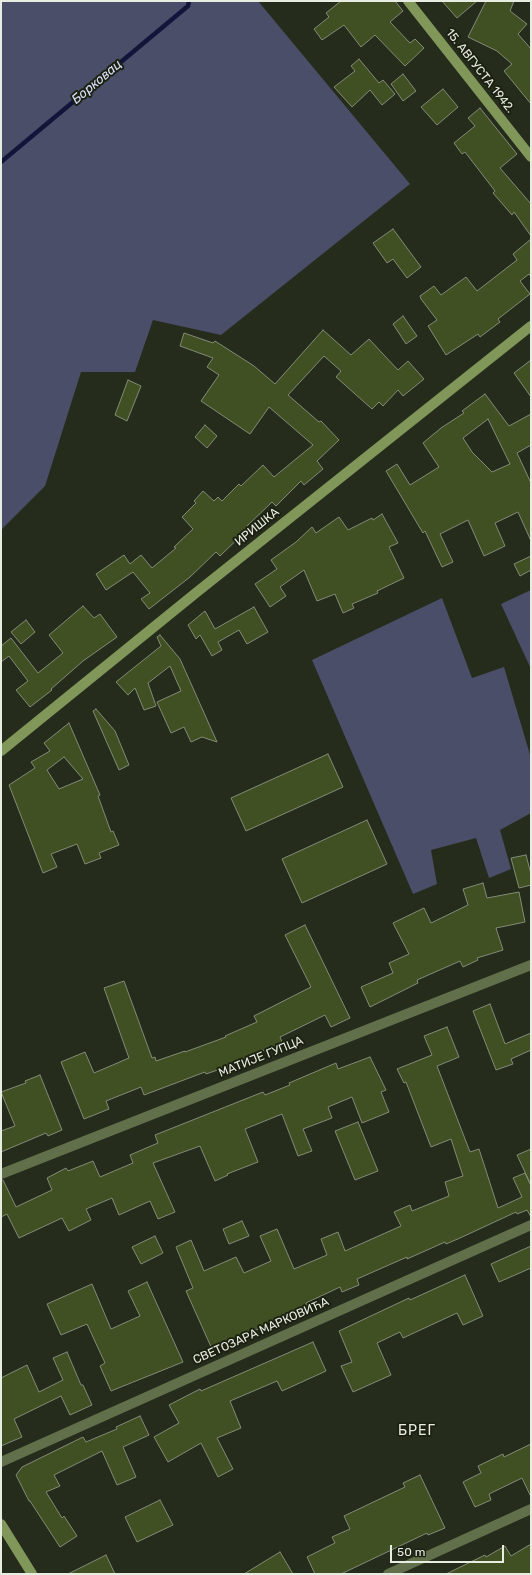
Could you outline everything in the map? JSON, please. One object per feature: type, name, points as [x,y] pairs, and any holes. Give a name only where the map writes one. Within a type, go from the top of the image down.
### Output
[{"type":"street","name":"15. АВГУСТА 1942.","points":[[408,1],[531,157]]},
{"type":"street","name":"ИРИШКА","points":[[1,751],[197,592],[531,326]]},
{"type":"street","name":"МАТИЈЕ ГУПЦА","points":[[1,1174],[531,965]]},
{"type":"street","name":"СВЕТОЗАРА МАРКОВИЋА","points":[[1,1462],[531,1225]]},
{"type":"street","points":[[388,1574],[531,1509]]},
{"type":"street","points":[[1,1524],[32,1574]]},
{"type":"shaded area","points":[[1,1],[258,1],[410,184],[221,335],[153,320],[135,372],[81,372],[45,486],[1,530]]},
{"type":"shaded area","points":[[531,590],[531,669],[501,604]]},
{"type":"shaded area","points":[[442,598],[472,678],[504,667],[531,758],[531,813],[500,830],[511,869],[489,878],[476,838],[431,850],[437,884],[413,894],[312,660]]},
{"type":"building","points":[[341,1],[395,1],[403,11],[390,22],[410,43],[415,39],[424,48],[405,66],[375,35],[361,47],[344,25],[322,40],[314,29],[329,17],[326,13]]},
{"type":"building","points":[[442,1],[477,1],[457,18]]},
{"type":"building","points":[[486,1],[514,1],[510,11],[527,24],[518,34],[531,49],[531,104],[504,71],[512,64],[497,51],[468,37]]},
{"type":"building","points":[[359,59],[379,83],[383,80],[395,94],[382,105],[370,90],[352,107],[334,87],[355,71],[351,66]]},
{"type":"building","points":[[403,74],[416,91],[403,101],[391,84]]},
{"type":"building","points":[[443,89],[458,107],[437,125],[421,107]]},
{"type":"building","points":[[480,108],[517,154],[500,168],[531,204],[531,236],[514,212],[512,215],[493,193],[495,191],[465,152],[462,154],[454,143],[475,126],[468,118]]},
{"type":"building","points":[[393,229],[421,267],[407,278],[393,259],[387,263],[373,243]]},
{"type":"building","points":[[531,239],[531,277],[529,274],[520,281],[530,294],[498,319],[500,322],[480,337],[478,334],[446,355],[428,326],[437,320],[420,296],[434,286],[441,295],[466,277],[477,291],[517,260],[513,254]]},
{"type":"building","points":[[403,316],[417,336],[406,344],[393,324]]},
{"type":"building","points":[[323,330],[351,355],[369,339],[398,370],[408,361],[424,379],[403,396],[398,390],[383,406],[379,402],[372,409],[336,377],[341,371],[324,356],[288,395],[319,422],[321,421],[339,440],[317,461],[323,469],[304,485],[301,481],[276,506],[272,502],[247,526],[249,528],[220,556],[216,552],[190,577],[149,609],[141,599],[150,593],[133,572],[106,590],[96,574],[124,555],[130,564],[141,555],[152,568],[176,548],[174,547],[193,529],[182,517],[196,503],[194,501],[203,491],[214,501],[218,497],[222,501],[239,484],[241,486],[263,465],[274,477],[313,445],[269,407],[250,434],[201,401],[219,375],[207,367],[213,358],[180,346],[184,333],[213,343],[215,341],[254,366],[275,384]]},
{"type":"building","points":[[531,360],[531,397],[514,373]]},
{"type":"building","points":[[128,380],[141,386],[127,421],[115,415]]},
{"type":"building","points":[[485,394],[509,426],[531,414],[531,445],[517,453],[531,483],[531,541],[518,512],[495,523],[505,546],[484,556],[468,520],[440,534],[453,562],[442,567],[425,531],[423,533],[386,471],[397,464],[410,485],[439,467],[423,443],[441,428],[464,413],[462,411]],"holes":[[[488,419],[510,464],[492,472],[472,452],[463,438]]]},
{"type":"building","points":[[205,425],[217,436],[207,448],[195,437]]},
{"type":"building","points":[[382,514],[398,543],[389,547],[404,578],[377,591],[378,593],[352,604],[354,608],[343,613],[335,594],[317,601],[304,570],[280,587],[286,596],[270,607],[255,584],[277,569],[271,560],[296,542],[312,527],[316,533],[339,517],[348,530],[372,518],[373,520]]},
{"type":"building","points":[[531,556],[531,570],[520,576],[514,564]]},
{"type":"building","points":[[83,606],[94,618],[100,614],[117,637],[83,661],[51,689],[52,690],[30,707],[16,690],[28,681],[9,656],[1,662],[1,646],[11,638],[38,673],[63,653],[49,635]]},
{"type":"building","points":[[254,607],[268,632],[247,644],[239,630],[218,642],[222,650],[212,656],[200,635],[196,639],[188,625],[205,611],[215,629]]},
{"type":"building","points":[[26,620],[35,632],[21,644],[11,632]]},
{"type":"building","points":[[160,635],[180,659],[217,742],[202,737],[191,742],[184,727],[171,733],[157,702],[181,691],[170,666],[148,683],[156,706],[144,710],[135,688],[128,695],[116,682],[161,646],[157,637]]},
{"type":"building","points":[[96,709],[115,731],[129,765],[119,770],[93,711]]},
{"type":"building","points":[[69,723],[100,795],[98,796],[111,832],[113,831],[119,845],[99,853],[101,858],[85,864],[77,844],[51,854],[57,867],[43,873],[9,785],[35,768],[31,762],[50,751],[44,743]],"holes":[[[64,757],[83,779],[59,789],[47,770]]]},
{"type":"building","points":[[328,754],[343,787],[246,831],[231,798]]},
{"type":"building","points":[[367,820],[387,864],[302,903],[282,859]]},
{"type":"building","points":[[526,855],[531,874],[531,885],[519,888],[511,858]]},
{"type":"building","points":[[483,883],[487,898],[519,892],[525,922],[496,928],[503,950],[477,958],[478,960],[463,967],[460,961],[417,980],[418,983],[370,1007],[361,987],[393,973],[389,963],[409,954],[393,923],[424,908],[431,923],[468,905],[463,889]]},
{"type":"building","points":[[305,925],[350,1018],[331,1027],[325,1015],[280,1037],[282,1042],[264,1051],[263,1050],[229,1066],[206,1074],[205,1072],[144,1095],[141,1087],[106,1101],[109,1109],[84,1119],[61,1062],[85,1052],[94,1073],[129,1058],[104,988],[124,981],[152,1058],[155,1057],[156,1061],[185,1052],[226,1037],[225,1036],[257,1022],[254,1016],[311,987],[285,935]]},
{"type":"building","points":[[490,1004],[505,1044],[531,1033],[531,1050],[511,1059],[513,1064],[496,1070],[473,1011]]},
{"type":"building","points":[[447,1027],[459,1057],[437,1066],[470,1152],[479,1149],[498,1208],[522,1197],[513,1178],[525,1173],[531,1186],[531,1217],[527,1210],[517,1214],[516,1212],[446,1244],[445,1242],[407,1259],[407,1257],[357,1279],[359,1285],[342,1292],[340,1287],[306,1303],[308,1307],[212,1349],[186,1291],[193,1288],[176,1247],[191,1240],[204,1271],[236,1257],[244,1273],[271,1261],[260,1236],[277,1229],[294,1269],[327,1255],[321,1239],[338,1232],[345,1251],[401,1226],[394,1212],[410,1205],[412,1211],[449,1196],[445,1182],[463,1176],[451,1139],[431,1147],[406,1082],[404,1083],[397,1069],[432,1055],[424,1036]]},
{"type":"building","points":[[370,1057],[386,1090],[381,1092],[389,1112],[362,1123],[352,1097],[328,1107],[332,1118],[303,1129],[312,1151],[298,1156],[282,1114],[245,1129],[258,1162],[227,1174],[228,1175],[215,1181],[200,1146],[153,1163],[175,1212],[158,1219],[150,1201],[119,1215],[112,1198],[86,1209],[91,1220],[69,1231],[62,1218],[19,1238],[7,1214],[1,1217],[1,1180],[3,1180],[16,1207],[52,1190],[47,1178],[66,1168],[68,1171],[93,1161],[100,1177],[133,1163],[130,1155],[158,1143],[155,1135],[263,1092],[265,1095],[336,1063],[338,1069]]},
{"type":"building","points":[[40,1075],[62,1130],[48,1136],[46,1133],[1,1152],[1,1131],[15,1126],[1,1092],[26,1083],[25,1081]]},
{"type":"building","points":[[358,1122],[378,1171],[355,1180],[335,1131]]},
{"type":"building","points":[[531,1149],[531,1185],[517,1155]]},
{"type":"building","points":[[242,1221],[249,1236],[229,1244],[223,1229]]},
{"type":"building","points":[[155,1236],[163,1253],[141,1264],[132,1247]]},
{"type":"building","points":[[531,1246],[531,1268],[499,1282],[491,1264]]},
{"type":"building","points":[[465,1275],[483,1316],[463,1325],[457,1313],[403,1338],[400,1332],[377,1343],[391,1375],[353,1392],[341,1366],[352,1362],[339,1331],[409,1298],[410,1300]]},
{"type":"building","points":[[147,1282],[183,1362],[111,1391],[100,1366],[105,1363],[87,1324],[61,1335],[47,1304],[92,1284],[111,1329],[140,1316],[128,1291]]},
{"type":"building","points":[[313,1342],[326,1371],[282,1391],[277,1381],[230,1401],[241,1428],[217,1438],[233,1469],[218,1477],[201,1443],[168,1462],[154,1437],[179,1423],[169,1405],[200,1389],[201,1391]]},
{"type":"building","points":[[67,1352],[81,1385],[83,1385],[92,1405],[70,1415],[61,1396],[14,1419],[22,1437],[1,1446],[1,1378],[27,1365],[39,1392],[63,1380],[53,1358]]},
{"type":"building","points":[[140,1416],[149,1435],[123,1447],[136,1477],[117,1485],[102,1451],[54,1475],[60,1486],[46,1492],[62,1518],[64,1516],[77,1536],[60,1547],[29,1501],[16,1475],[22,1467],[83,1437],[86,1442],[117,1429],[116,1427]]},
{"type":"building","points":[[531,1444],[531,1497],[522,1478],[489,1494],[491,1500],[475,1507],[463,1482],[481,1473],[478,1466],[503,1454],[504,1457]]},
{"type":"building","points":[[420,1475],[445,1528],[428,1535],[427,1533],[341,1574],[315,1574],[307,1557],[335,1543],[332,1537],[350,1529],[344,1516],[405,1487],[403,1483]]},
{"type":"building","points":[[160,1500],[173,1525],[137,1542],[125,1517]]},
{"type":"building","points":[[531,1544],[531,1574],[446,1574],[485,1555],[486,1557],[505,1546],[511,1556]]},
{"type":"building","points":[[280,1552],[293,1574],[244,1574]]},
{"type":"building","points":[[106,1555],[115,1574],[68,1574]]},
{"type":"waterway","name":"Борковац","points":[[1,162],[188,6],[189,1]]},
{"type":"district","name":"БРЕГ","points":[[417,1431]]}]
